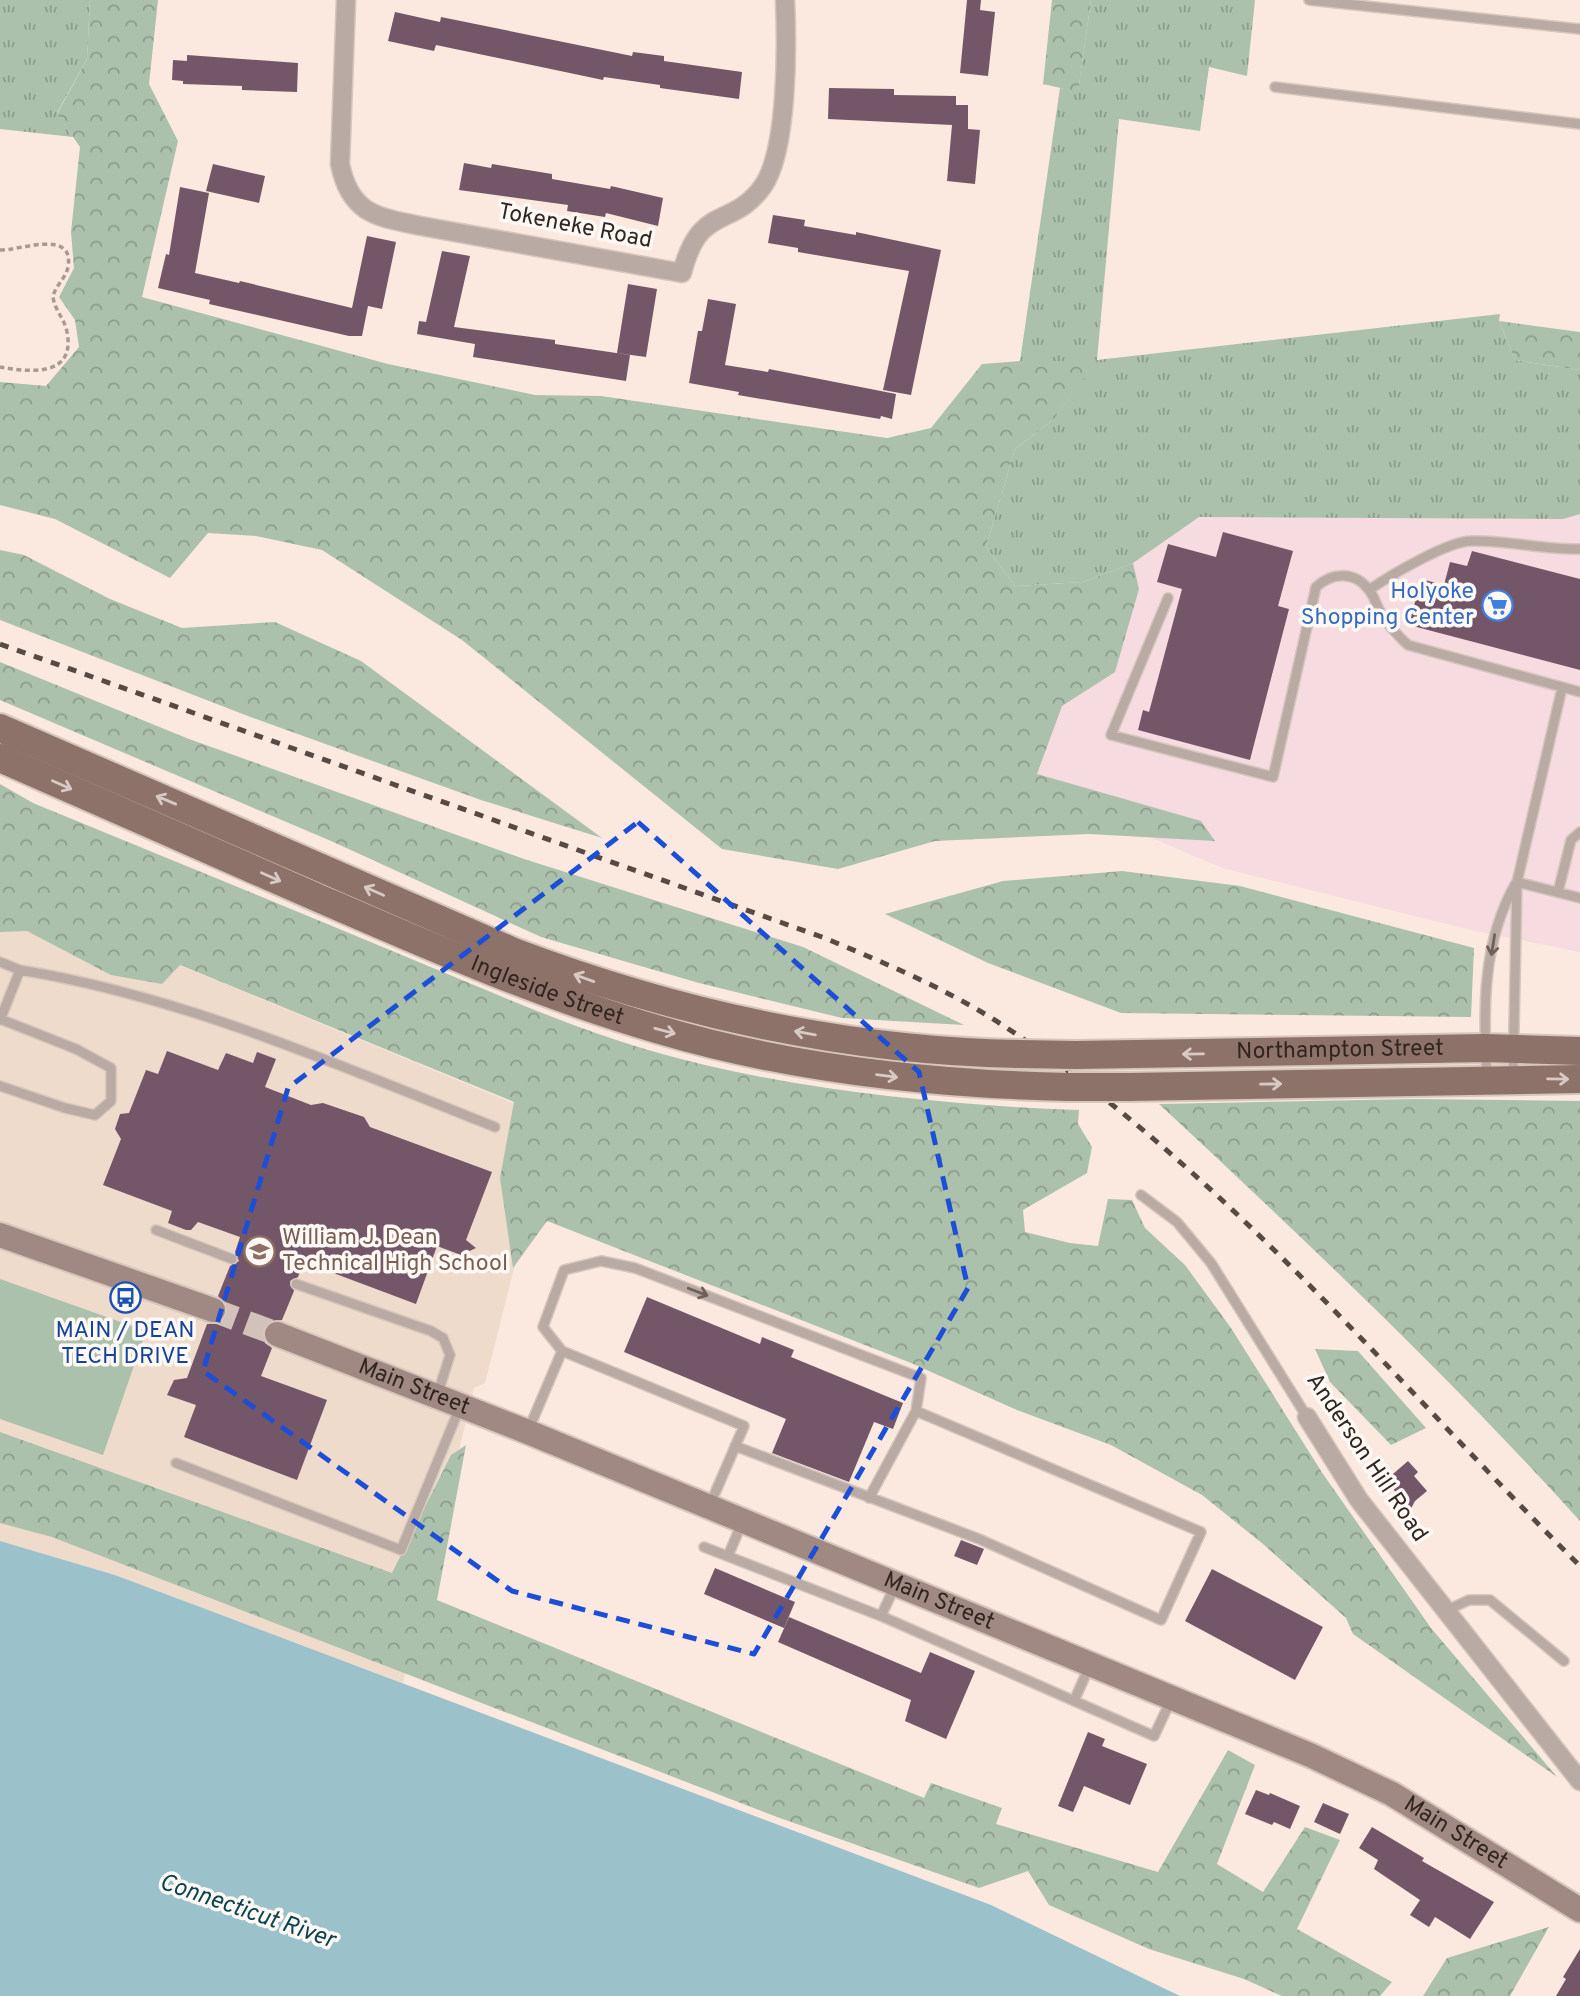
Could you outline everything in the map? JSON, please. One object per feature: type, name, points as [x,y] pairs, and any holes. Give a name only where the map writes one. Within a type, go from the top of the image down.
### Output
[{"type":"main road","name":"Ingleside Street","points":[[0,728],[502,947],[593,982],[689,1009],[823,1036],[979,1054],[1088,1055]]},
{"type":"main road","name":"Ingleside Street","points":[[0,758],[416,940],[594,1010],[651,1028],[793,1061],[861,1073],[990,1086],[1129,1087]]},
{"type":"main road","name":"Northampton Street","points":[[1088,1055],[1485,1048],[1580,1051]]},
{"type":"main road","name":"Northampton Street","points":[[1129,1087],[1580,1079]]},
{"type":"main road","points":[[0,1235],[213,1310]]},
{"type":"main road","name":"Main Street","points":[[277,1334],[528,1432],[1310,1755],[1392,1794],[1580,1910]]},
{"type":"street","name":"Tokeneke Road","points":[[346,0],[340,164],[347,191],[364,209],[411,224],[682,273],[692,241],[700,230],[748,201],[768,177],[782,112],[785,0]]},
{"type":"street","name":"Anderson Hill Road","points":[[1307,1417],[1359,1500],[1580,1781]]},
{"type":"lane","points":[[1309,0],[1580,29]]},
{"type":"lane","points":[[1275,88],[1580,124]]},
{"type":"lane","points":[[1369,590],[1399,569],[1469,541],[1557,550],[1580,549]]},
{"type":"lane","points":[[1168,598],[1111,735],[1273,777],[1316,587],[1327,576],[1340,575],[1358,581],[1369,590],[1391,629],[1408,645],[1580,692]]},
{"type":"lane","points":[[1500,1079],[1514,1048],[1517,882],[1562,688]]},
{"type":"lane","points":[[1558,892],[1571,840],[1580,832]]},
{"type":"lane","points":[[1517,882],[1580,898]]},
{"type":"lane","points":[[1500,1079],[1485,1048],[1487,987],[1500,913],[1517,882]]},
{"type":"lane","points":[[0,962],[20,970],[84,981],[201,1014],[495,1127]]},
{"type":"lane","points":[[0,1086],[95,1115],[111,1101],[111,1068],[76,1049],[0,1019],[20,970]]},
{"type":"lane","name":"Anderson Hill Road","points":[[1141,1195],[1177,1222],[1211,1263],[1307,1417]]},
{"type":"lane","points":[[156,1230],[232,1259]]},
{"type":"lane","points":[[709,1507],[744,1426],[562,1351],[543,1327],[564,1270],[600,1261],[635,1268],[920,1378],[916,1411],[869,1498]]},
{"type":"lane","points":[[296,1284],[443,1338],[450,1355],[436,1396]]},
{"type":"lane","points":[[528,1432],[562,1351]]},
{"type":"lane","points":[[176,1463],[401,1550],[461,1406]]},
{"type":"lane","points":[[735,1446],[979,1539],[1161,1620],[1201,1532],[916,1411]]},
{"type":"lane","points":[[728,1556],[743,1521]]},
{"type":"lane","points":[[704,1547],[881,1616],[1154,1736],[1172,1698]]},
{"type":"lane","points":[[881,1616],[895,1584]]},
{"type":"lane","points":[[1445,1611],[1469,1600],[1490,1600],[1564,1661]]},
{"type":"lane","points":[[1074,1701],[1091,1663]]},
{"type":"path","points":[[0,250],[51,243],[64,250],[69,261],[53,296],[67,331],[68,345],[61,359],[40,372],[0,367]]},
{"type":"highlighted area","points":[[638,822],[919,1072],[968,1288],[754,1654],[512,1591],[203,1371],[288,1088]]},
{"type":"shaded area","name":"Holyoke Shopping Center","points":[[1580,514],[1580,952],[1471,930],[1222,868],[1026,784],[1127,517],[1563,519]]},
{"type":"shaded area","name":"William J. Dean Technical High School","points":[[0,821],[169,961],[552,1119],[485,1383],[474,1388],[403,1683],[115,1575],[0,1541]]},
{"type":"green space","points":[[0,0],[90,0],[87,59],[57,113],[73,137],[0,129]]},
{"type":"green space","points":[[90,0],[158,0],[149,84],[178,141],[142,297],[388,364],[535,395],[601,396],[887,438],[931,428],[982,364],[1097,361],[1054,419],[1015,449],[986,547],[1015,586],[1083,582],[1133,563],[1139,589],[1115,672],[1062,706],[1037,774],[1201,821],[1215,841],[1089,834],[935,841],[838,869],[722,849],[462,640],[322,550],[256,536],[208,533],[170,578],[55,519],[0,505],[0,382],[46,386],[79,347],[75,320],[59,297],[74,268],[71,232],[80,147],[57,114],[87,59]]},
{"type":"green space","points":[[1052,0],[1091,0],[1078,92],[1043,84]]},
{"type":"green space","points":[[1091,0],[1255,0],[1247,76],[1209,67],[1200,131],[1119,119],[1097,360],[1500,314],[1499,321],[1515,360],[1580,370],[1580,514],[1563,519],[1199,517],[1133,563],[1083,582],[1015,586],[986,547],[1015,449],[1054,419],[1096,361],[1020,361],[1060,88],[1078,91]]},
{"type":"green space","points":[[1499,321],[1580,332],[1580,370],[1515,360]]},
{"type":"green space","points":[[0,550],[24,555],[110,599],[182,628],[275,622],[361,661],[602,838],[481,800],[253,718],[0,620]]},
{"type":"green space","points":[[0,662],[189,739],[524,859],[803,947],[964,1025],[842,1018],[699,983],[541,937],[331,841],[0,700]]},
{"type":"green space","points":[[0,784],[33,803],[505,998],[648,1050],[752,1075],[861,1093],[972,1104],[1079,1110],[1078,1124],[1092,1147],[1087,1173],[1023,1210],[1025,1232],[1070,1243],[1098,1246],[1108,1199],[1132,1200],[1145,1228],[1185,1265],[1231,1328],[1323,1474],[1431,1628],[1557,1777],[1353,1634],[1346,1618],[1263,1544],[1202,1495],[1111,1445],[1017,1410],[911,1363],[547,1221],[513,1268],[500,1178],[514,1102],[180,965],[162,984],[111,975],[27,931],[0,932]]},
{"type":"green space","points":[[1122,871],[1240,886],[1474,948],[1471,1017],[1121,1013],[988,963],[885,914],[1003,881]]},
{"type":"green space","points":[[1415,1099],[1580,1101],[1580,1521],[1427,1360],[1159,1104]]},
{"type":"green space","points":[[0,1279],[146,1331],[103,1455],[0,1419]]},
{"type":"green space","points":[[1315,1349],[1358,1351],[1426,1428],[1391,1445],[1330,1382]]},
{"type":"green space","points":[[0,1432],[392,1573],[451,1455],[466,1445],[437,1600],[924,1798],[931,1783],[1002,1808],[996,1824],[1158,1872],[1228,1750],[1255,1765],[1217,1864],[1263,1892],[1305,1827],[1340,1840],[1297,1929],[1392,1982],[1380,1996],[1282,1996],[1244,1979],[1149,1949],[1049,1905],[1028,1871],[979,1888],[777,1817],[52,1537],[0,1523]]},
{"type":"green space","points":[[1549,1927],[1510,1996],[1423,1996],[1447,1958]]},
{"type":"water","name":"Connecticut River","points":[[0,1541],[115,1575],[991,1905],[1180,1996],[0,1996]]},
{"type":"building","points":[[967,0],[981,0],[980,10],[995,12],[988,76],[960,73]]},
{"type":"building","points":[[395,12],[440,22],[441,17],[632,56],[633,52],[664,56],[664,61],[742,72],[739,99],[604,77],[603,80],[436,45],[434,51],[388,41]]},
{"type":"building","points":[[187,55],[298,63],[297,92],[242,90],[242,86],[183,84],[183,81],[172,80],[173,60],[187,61]]},
{"type":"building","points":[[829,88],[894,89],[894,95],[956,96],[956,105],[968,105],[968,129],[980,130],[975,184],[947,181],[952,125],[828,119]]},
{"type":"building","points":[[464,163],[491,168],[492,164],[552,174],[552,179],[610,189],[611,186],[663,198],[658,226],[606,213],[605,217],[567,211],[568,205],[459,190]]},
{"type":"building","points":[[213,164],[265,176],[259,203],[206,191]]},
{"type":"building","points":[[180,187],[209,193],[195,273],[352,308],[367,236],[396,242],[382,309],[368,306],[362,336],[349,336],[209,304],[210,300],[158,288],[166,254],[169,255]]},
{"type":"building","points":[[773,215],[805,220],[804,226],[856,235],[856,232],[941,250],[911,395],[883,390],[909,271],[798,252],[798,248],[768,243]]},
{"type":"building","points":[[442,251],[470,256],[454,327],[555,340],[555,344],[630,355],[626,381],[473,357],[475,344],[417,334],[419,321],[426,322]]},
{"type":"building","points":[[628,284],[657,289],[646,357],[617,353]]},
{"type":"building","points":[[708,299],[736,304],[725,365],[768,372],[769,369],[896,394],[892,419],[738,395],[739,392],[689,383],[698,331],[702,331]]},
{"type":"building","points":[[1223,532],[1293,551],[1278,606],[1289,609],[1250,760],[1138,730],[1143,710],[1149,712],[1182,589],[1157,582],[1168,544],[1216,557]]},
{"type":"building","name":"Holyoke Shopping Center","points":[[1472,551],[1580,579],[1580,670],[1409,625],[1421,579],[1444,585],[1450,562],[1467,566]]},
{"type":"building","points":[[167,1051],[218,1070],[226,1053],[253,1063],[257,1052],[276,1059],[265,1087],[311,1105],[323,1103],[364,1117],[370,1127],[492,1172],[466,1240],[476,1248],[461,1255],[437,1246],[416,1304],[304,1262],[298,1277],[290,1281],[294,1291],[282,1320],[268,1322],[263,1329],[265,1343],[272,1348],[261,1376],[327,1400],[297,1480],[184,1437],[196,1405],[167,1395],[174,1380],[187,1378],[207,1324],[216,1324],[227,1316],[227,1307],[218,1296],[230,1266],[239,1261],[235,1252],[240,1237],[198,1222],[191,1230],[186,1230],[168,1223],[172,1211],[103,1185],[121,1139],[115,1129],[120,1114],[129,1113],[146,1070],[158,1074]]},
{"type":"building","points":[[647,1297],[760,1344],[762,1337],[794,1350],[791,1357],[903,1403],[893,1429],[874,1422],[849,1482],[772,1453],[786,1419],[624,1352]]},
{"type":"building","points":[[1408,1461],[1418,1472],[1414,1476],[1427,1491],[1415,1501],[1405,1520],[1401,1499],[1386,1480]]},
{"type":"building","points":[[961,1540],[984,1549],[977,1565],[954,1556]]},
{"type":"building","points":[[715,1568],[795,1602],[784,1628],[704,1594]]},
{"type":"building","points":[[1212,1569],[1323,1627],[1295,1680],[1185,1621]]},
{"type":"building","points":[[789,1617],[921,1673],[930,1652],[975,1671],[946,1739],[905,1721],[911,1700],[778,1642]]},
{"type":"building","points":[[1088,1732],[1105,1739],[1102,1746],[1147,1764],[1130,1805],[1084,1786],[1073,1812],[1058,1806]]},
{"type":"building","points":[[1256,1790],[1300,1806],[1290,1829],[1245,1814]]},
{"type":"building","points":[[1323,1803],[1349,1814],[1340,1834],[1314,1822]]},
{"type":"building","points":[[1372,1827],[1424,1858],[1422,1861],[1494,1902],[1470,1939],[1435,1917],[1429,1927],[1410,1915],[1420,1900],[1374,1869],[1378,1860],[1359,1848]]},
{"type":"building","points":[[1580,1949],[1580,1996],[1556,1996],[1566,1979],[1563,1977]]},
{"type":"tunnel","points":[[213,1310],[277,1334]]},
{"type":"railway","points":[[0,644],[822,937],[963,1001],[1007,1028],[1087,1085],[1163,1147],[1236,1213],[1307,1282],[1580,1566]]},
{"type":"place","name":"Holyoke Shopping Center","points":[[1497,605]]},
{"type":"place","name":"William J. Dean Technical High School","points":[[259,1251]]},
{"type":"place","name":"MAIN / DEAN TECH DRIVE","points":[[125,1297]]}]
